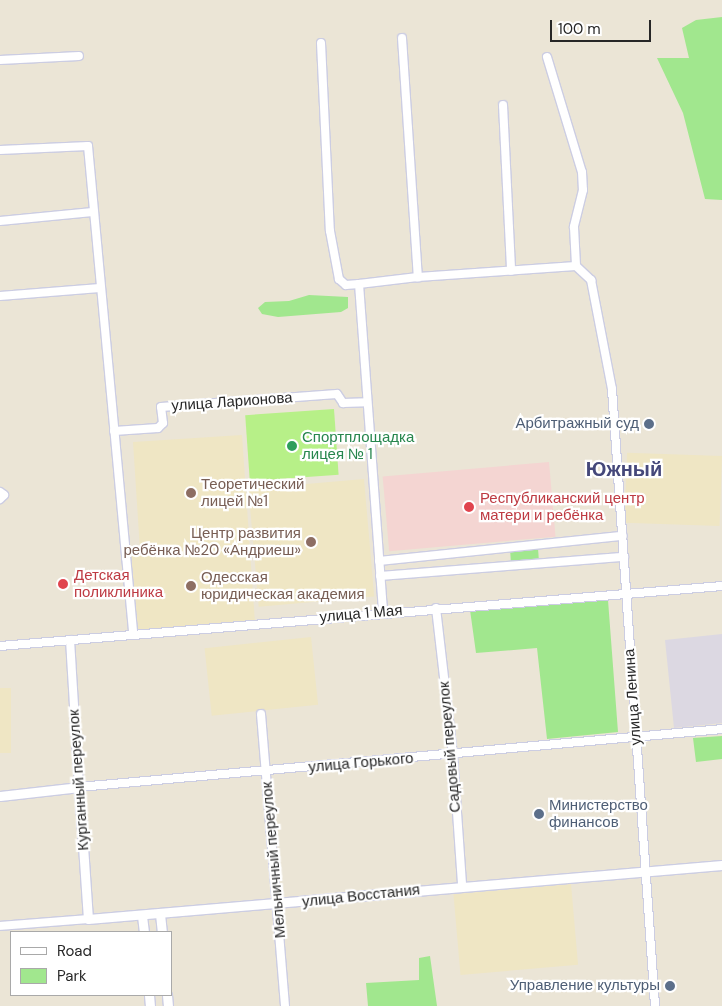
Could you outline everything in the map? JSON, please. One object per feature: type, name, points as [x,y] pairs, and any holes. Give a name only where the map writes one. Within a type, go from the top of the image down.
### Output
[{"type":"street","points":[[402,38],[418,277]]},
{"type":"street","points":[[321,43],[334,266],[339,279],[346,285],[418,277],[576,266],[574,227],[583,190],[582,172],[547,57]]},
{"type":"street","points":[[0,60],[79,56]]},
{"type":"street","points":[[503,105],[511,271]]},
{"type":"street","points":[[0,150],[88,146],[133,634]]},
{"type":"street","points":[[0,222],[93,212]]},
{"type":"street","name":"улица Ленина","points":[[576,266],[591,280],[612,389],[655,1006]]},
{"type":"street","points":[[359,284],[383,612]]},
{"type":"street","points":[[0,296],[100,288]]},
{"type":"street","name":"улица Ларионова","points":[[114,431],[158,428],[163,423],[161,407],[337,394],[343,403],[367,402]]},
{"type":"street","points":[[379,561],[622,536]]},
{"type":"street","points":[[380,576],[624,557]]},
{"type":"street","name":"улица 1 Мая","points":[[0,646],[383,612],[722,586]]},
{"type":"street","name":"Садовый переулок","points":[[436,608],[453,755],[462,886]]},
{"type":"street","name":"Курганный переулок","points":[[70,640],[88,919]]},
{"type":"street","name":"Мельничный переулок","points":[[261,714],[285,1006]]},
{"type":"street","name":"улица Горького","points":[[0,796],[79,787],[453,755],[722,729]]},
{"type":"street","name":"улица Восстания","points":[[0,926],[142,916],[462,886],[722,865]]},
{"type":"street","points":[[160,914],[162,931]]},
{"type":"street","points":[[142,916],[144,931]]},
{"type":"shaded area","points":[[242,435],[255,623],[133,634],[125,551],[140,550],[133,442]]},
{"type":"shaded area","points":[[627,453],[722,456],[720,526],[625,523]]},
{"type":"shaded area","name":"Республиканский центр матери и ребёнка","points":[[549,462],[556,537],[389,551],[383,477]]},
{"type":"shaded area","name":"Центр развития ребёнка №20 «Андриеш»","points":[[364,479],[374,597],[259,607],[248,489]]},
{"type":"shaded area","points":[[722,634],[722,723],[674,728],[665,640]]},
{"type":"shaded area","points":[[311,637],[318,705],[212,716],[205,648]]},
{"type":"shaded area","points":[[0,688],[11,688],[11,753],[0,753]]},
{"type":"shaded area","points":[[571,884],[578,965],[461,975],[453,894]]},
{"type":"green space","points":[[722,17],[722,200],[705,199],[683,113],[657,58],[689,58],[682,28],[696,20]]},
{"type":"green space","points":[[309,295],[348,297],[348,308],[341,312],[278,317],[262,314],[258,308],[265,302],[289,301]]},
{"type":"green space","name":"Спортплощадка лицея № 1","points":[[334,409],[339,475],[250,481],[245,415]]},
{"type":"green space","points":[[538,548],[539,561],[511,563],[510,550]]},
{"type":"green space","points":[[608,600],[618,732],[547,739],[537,648],[476,653],[470,610]]},
{"type":"green space","points":[[722,736],[722,759],[696,762],[693,738]]},
{"type":"green space","points":[[430,956],[437,1006],[368,1006],[366,983],[419,980],[419,958]]},
{"type":"place","name":"Арбитражный суд","points":[[649,424]]},
{"type":"place","name":"Спортплощадка лицея № 1","points":[[292,446]]},
{"type":"place","name":"Теоретический лицей №1","points":[[191,493]]},
{"type":"place","name":"Республиканский центр матери и ребёнка","points":[[469,507]]},
{"type":"place","name":"Центр развития ребёнка №20 «Андриеш»","points":[[311,542]]},
{"type":"place","name":"Детская поликлиника","points":[[63,584]]},
{"type":"place","name":"Одесская юридическая академия","points":[[191,586]]},
{"type":"place","name":"Министерство финансов","points":[[539,814]]},
{"type":"place","name":"Управление культуры","points":[[670,986]]},
{"type":"district","name":"Южный","points":[[624,469]]}]
